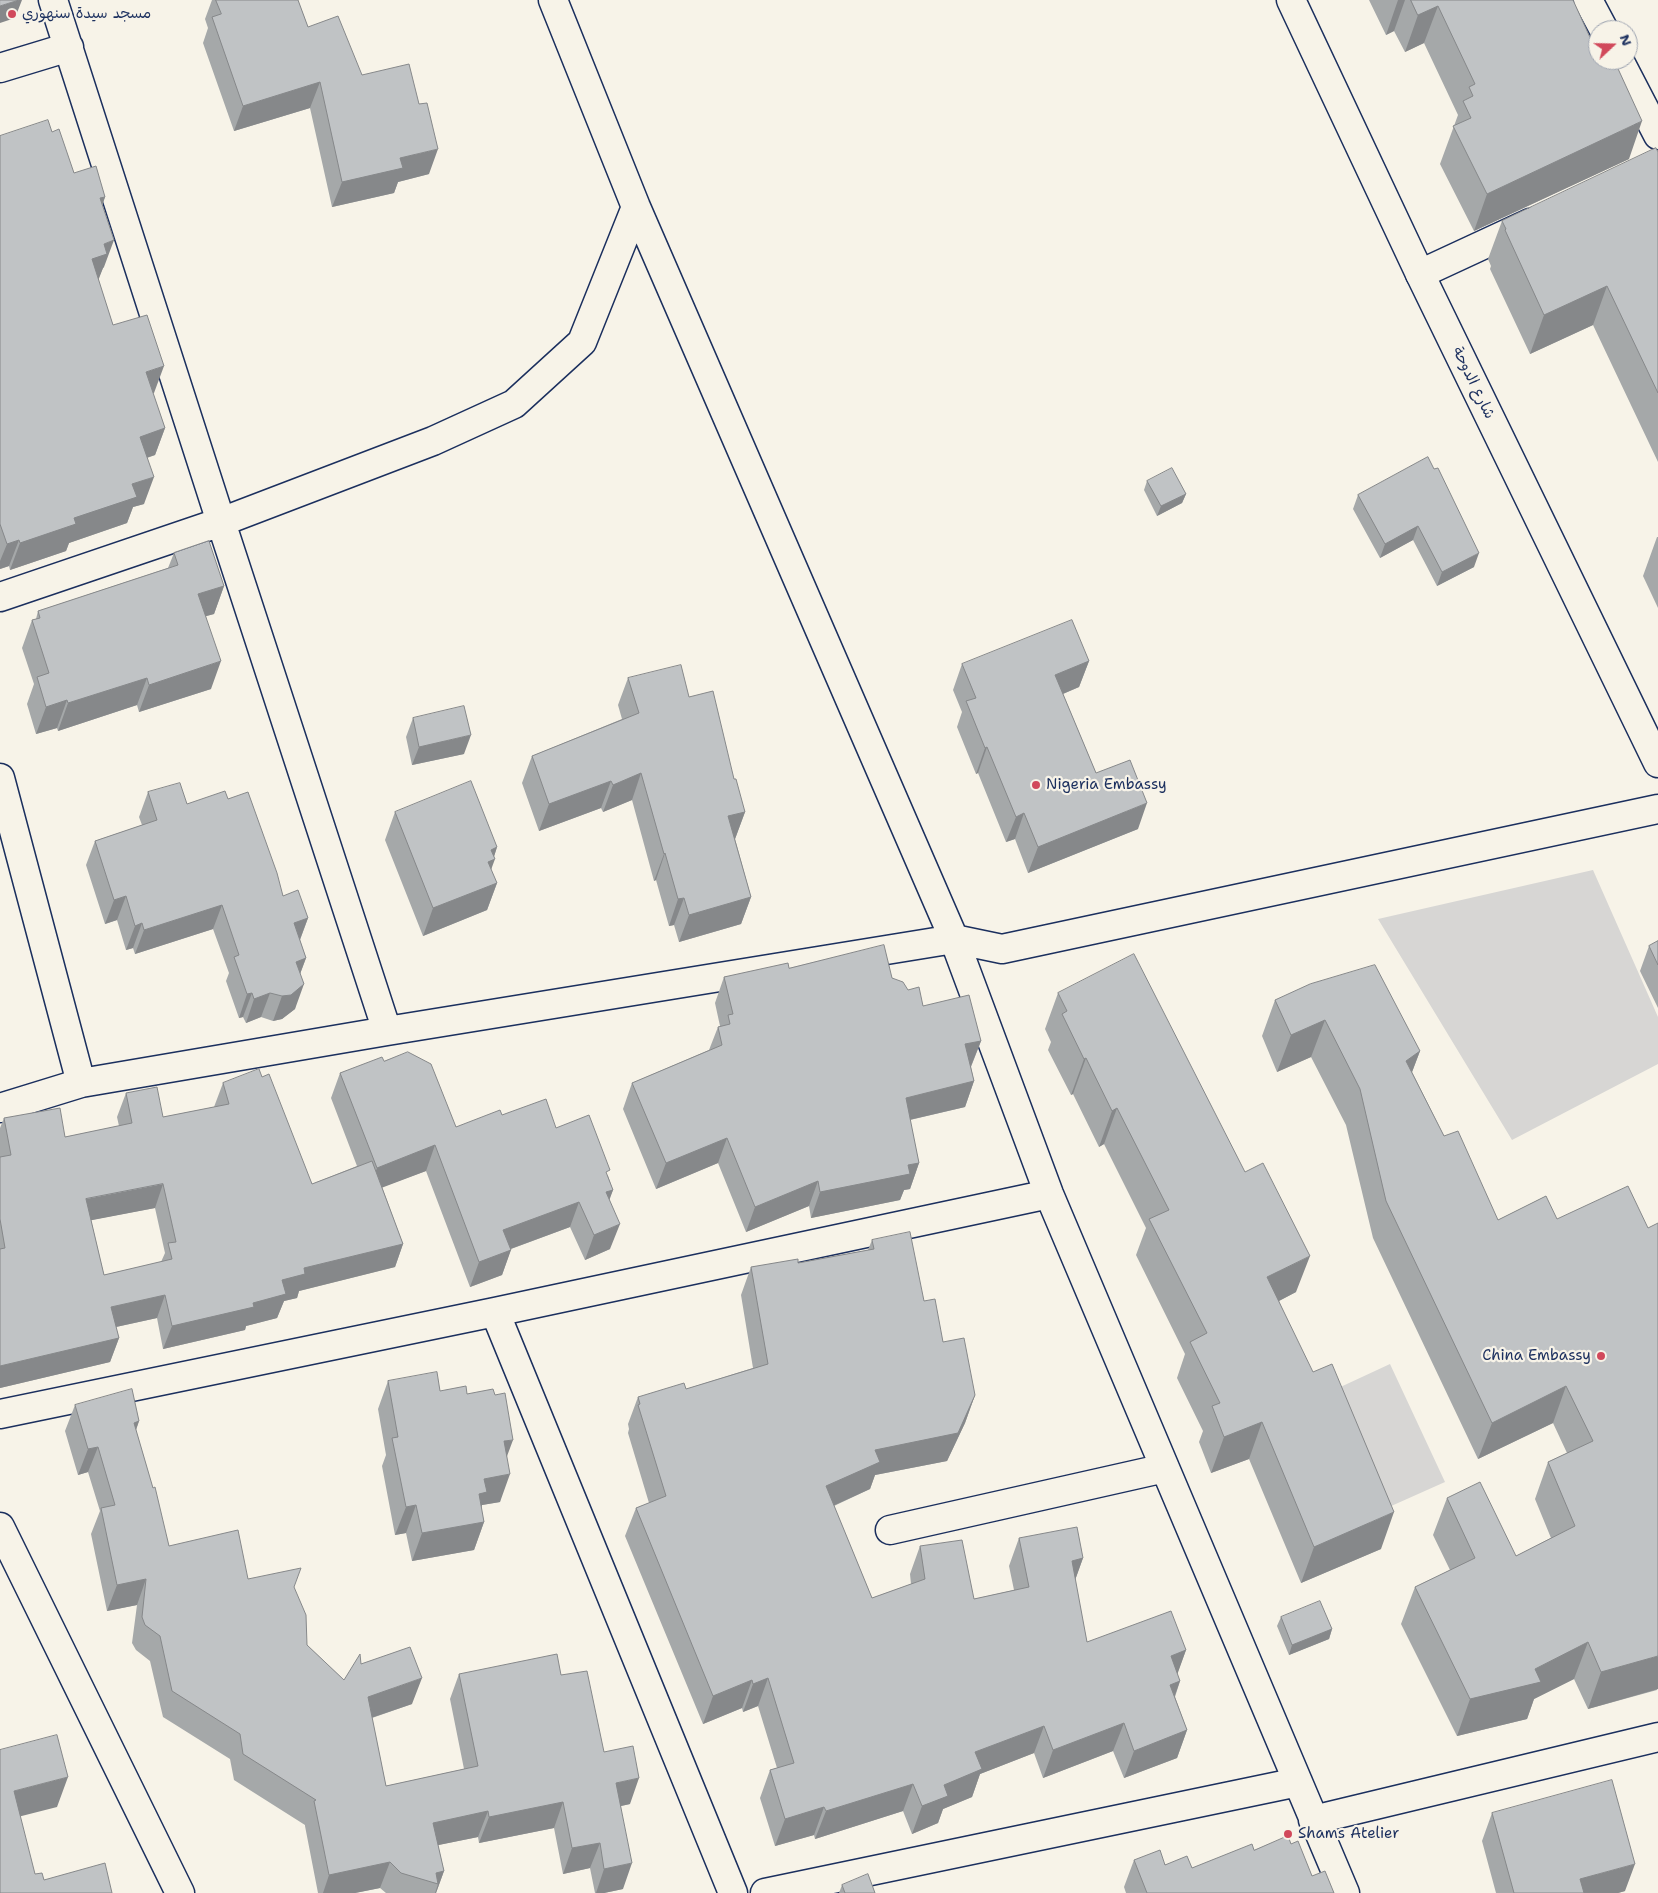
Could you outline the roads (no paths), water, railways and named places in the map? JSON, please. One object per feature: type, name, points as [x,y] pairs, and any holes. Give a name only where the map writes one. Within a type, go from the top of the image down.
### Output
[{"type":"street","points":[[53,0],[387,1031]]},
{"type":"street","points":[[553,0],[636,206],[954,939],[1049,1194],[1345,1893]]},
{"type":"street","name":"شارع الدوحة","points":[[1291,0],[1420,274],[1658,764]]},
{"type":"street","points":[[1588,0],[1599,20]]},
{"type":"street","points":[[0,68],[69,47]]},
{"type":"street","points":[[1624,70],[1658,135]]},
{"type":"street","points":[[0,597],[221,522],[433,441],[514,404],[582,342],[636,206]]},
{"type":"street","points":[[1420,274],[1552,212]]},
{"type":"street","points":[[0,778],[81,1083]]},
{"type":"street","points":[[0,1108],[81,1083],[387,1031],[954,939],[1002,949],[1658,809]]},
{"type":"street","points":[[0,1414],[495,1312],[1049,1194]]},
{"type":"street","points":[[495,1312],[733,1893]]},
{"type":"street","points":[[890,1530],[1165,1468]]},
{"type":"street","points":[[0,1527],[180,1893]]},
{"type":"street","points":[[1313,1820],[1658,1737]]},
{"type":"street","points":[[765,1893],[1298,1782]]},
{"type":"place","name":"مسجد سيدة سنهوري","points":[[12,14]]},
{"type":"place","name":"Nigeria Embassy","points":[[1036,785]]},
{"type":"place","name":"China Embassy","points":[[1601,1356]]},
{"type":"place","name":"Shams Atelier","points":[[1288,1834]]}]
